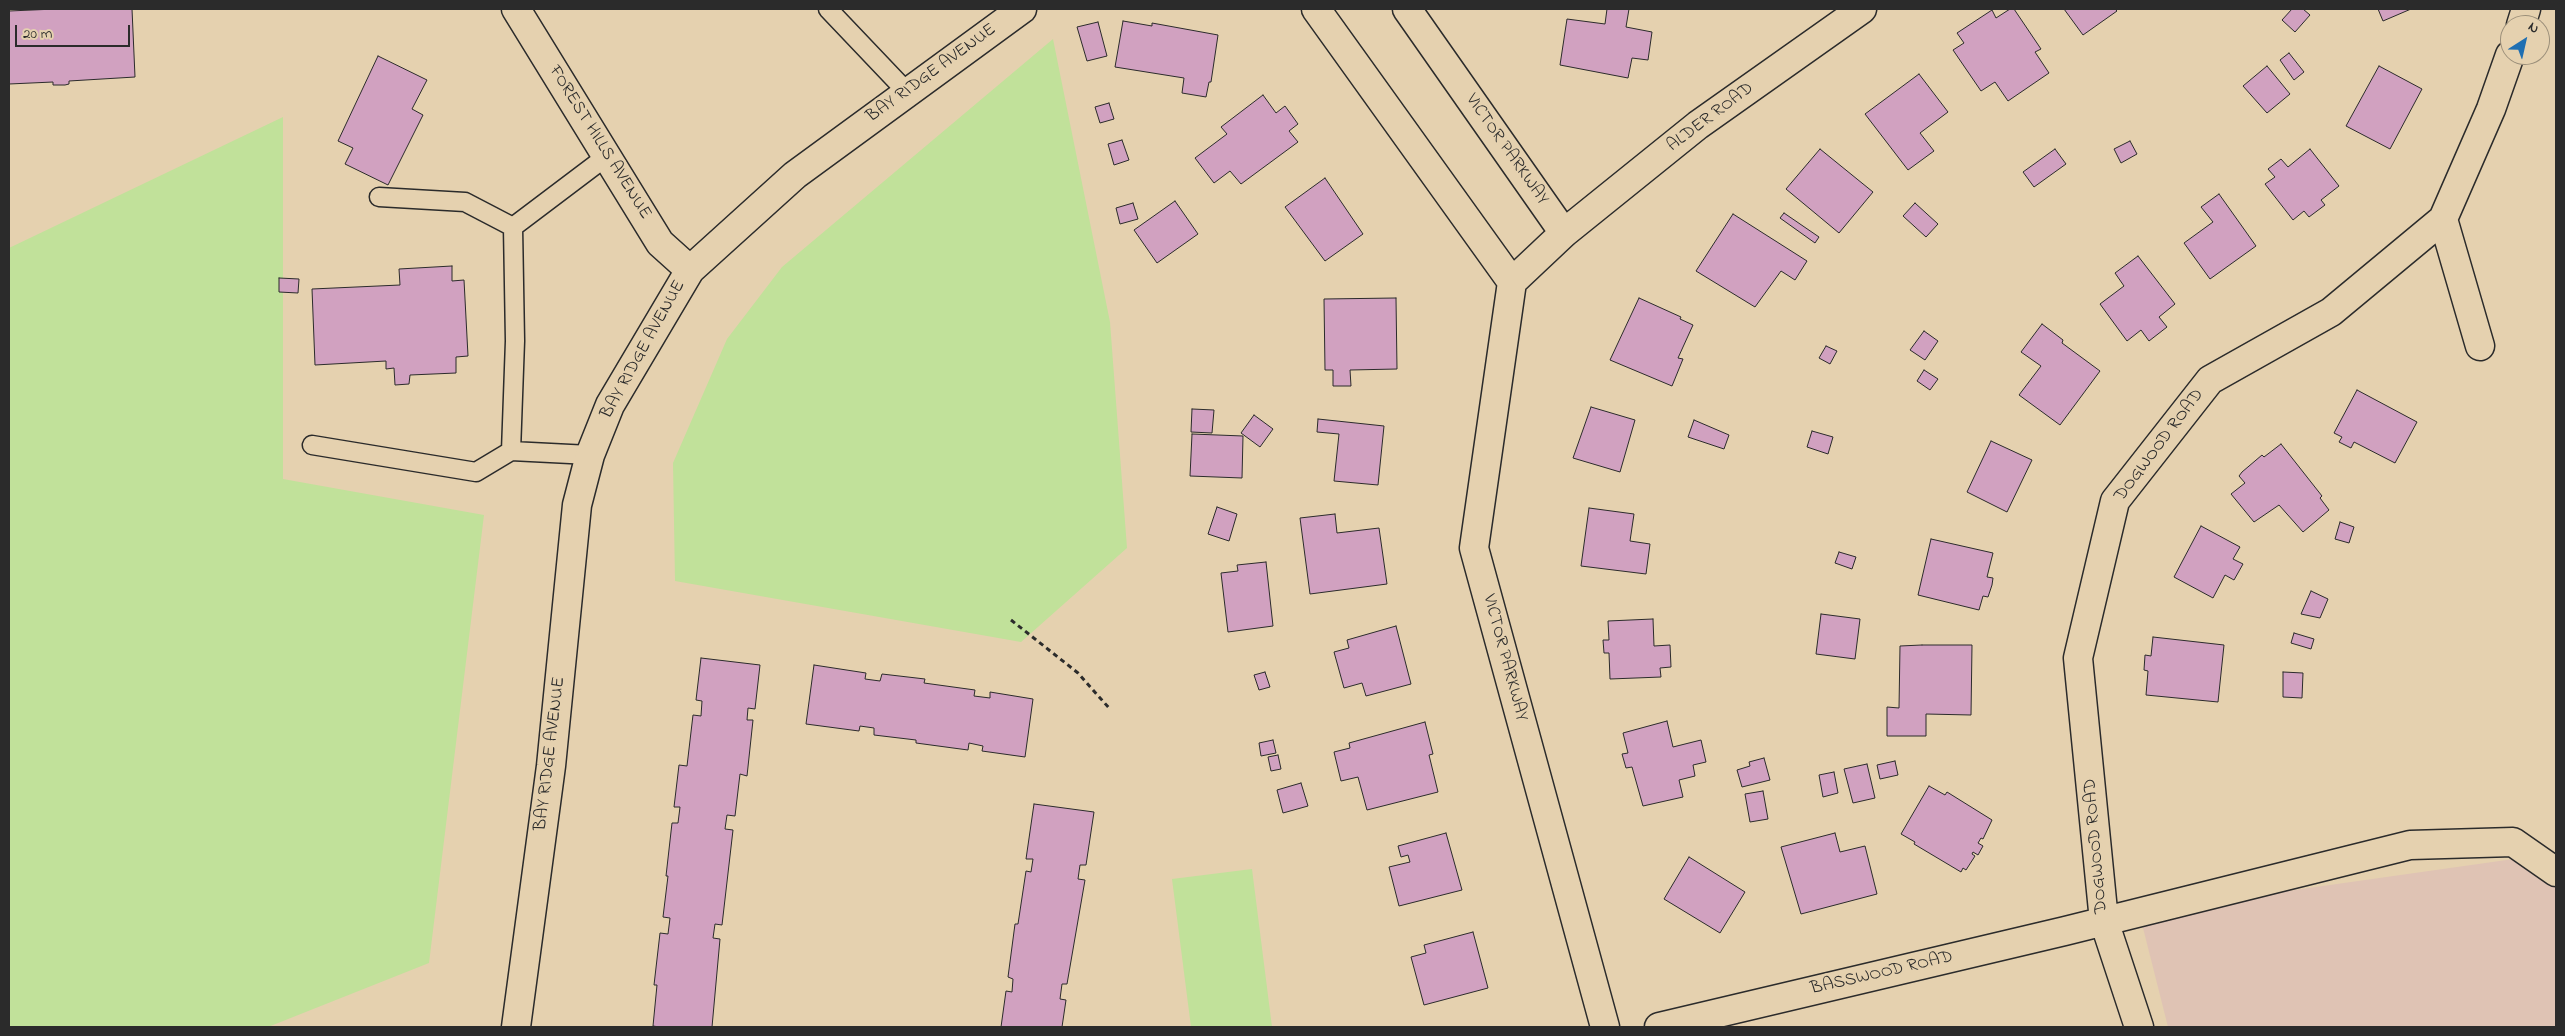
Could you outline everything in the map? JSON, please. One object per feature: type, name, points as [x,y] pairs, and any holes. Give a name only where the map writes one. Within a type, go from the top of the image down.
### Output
[{"type":"street","name":"FOREST HILLS AVENUE","points":[[516,9],[660,243],[690,270]]},
{"type":"street","points":[[1316,9],[1512,282],[1564,233]]},
{"type":"street","name":"VICTOR PARKWAY","points":[[1407,9],[1564,233]]},
{"type":"street","name":"ALDER ROAD","points":[[1564,233],[1698,125],[1862,9]]},
{"type":"street","name":"BAY RIDGE AVENUE","points":[[516,1027],[552,766],[577,505],[590,455],[610,405],[690,270],[795,175],[1014,11]]},
{"type":"street","name":"DOGWOOD ROAD","points":[[2140,1027],[2104,921],[2078,658],[2115,501],[2210,380],[2331,312],[2444,219],[2491,109],[2506,65]]},
{"type":"street","points":[[2444,219],[2480,346]]},
{"type":"street","name":"VICTOR PARKWAY","points":[[1512,282],[1474,548],[1605,1027]]},
{"type":"street","name":"BASSWOOD ROAD","points":[[1659,1027],[2104,921],[2410,844],[2513,842],[2556,872]]},
{"type":"lane","points":[[828,9],[906,92]]},
{"type":"lane","points":[[513,227],[607,156]]},
{"type":"lane","points":[[379,197],[465,202],[513,227]]},
{"type":"lane","points":[[510,450],[516,340],[513,227]]},
{"type":"lane","points":[[312,444],[476,472],[510,450],[590,455]]},
{"type":"path","points":[[1011,620],[1078,673],[1109,708]]},
{"type":"shaded area","points":[[2556,853],[2556,1027],[2168,1027],[2139,912]]},
{"type":"green space","points":[[1053,39],[1110,322],[1127,548],[1021,642],[675,581],[673,463],[727,339],[782,267]]},
{"type":"green space","points":[[283,117],[283,479],[484,515],[429,963],[268,1027],[9,1027],[9,248]]},
{"type":"green space","points":[[1252,869],[1272,1027],[1191,1027],[1172,879]]},
{"type":"building","points":[[132,9],[135,77],[69,81],[69,84],[65,85],[53,85],[53,82],[9,84],[9,11]]},
{"type":"building","points":[[1607,9],[1629,9],[1626,27],[1652,32],[1648,60],[1632,58],[1628,78],[1560,65],[1567,19],[1605,24]]},
{"type":"building","points":[[2010,9],[2014,9],[2041,49],[2035,52],[2049,73],[2008,101],[1995,82],[1981,91],[1953,50],[1964,43],[1957,33],[1992,10],[1996,18]]},
{"type":"building","points":[[2064,9],[2115,9],[2117,11],[2083,35]]},
{"type":"building","points":[[2292,9],[2303,9],[2310,15],[2295,32],[2282,20]]},
{"type":"building","points":[[2378,9],[2411,9],[2383,21]]},
{"type":"building","points":[[1123,21],[1152,26],[1152,23],[1218,35],[1211,82],[1209,82],[1206,97],[1182,93],[1184,78],[1115,67]]},
{"type":"building","points":[[1098,22],[1107,56],[1087,61],[1077,27]]},
{"type":"building","points":[[2289,53],[2304,72],[2294,80],[2280,60]]},
{"type":"building","points":[[378,56],[427,80],[412,109],[423,115],[388,185],[345,164],[353,148],[338,141]]},
{"type":"building","points":[[2267,66],[2290,94],[2267,113],[2243,86]]},
{"type":"building","points":[[2379,66],[2422,89],[2390,149],[2346,126]]},
{"type":"building","points":[[1919,74],[1948,112],[1920,133],[1934,151],[1908,170],[1865,114]]},
{"type":"building","points":[[1263,95],[1276,113],[1285,106],[1298,124],[1289,131],[1298,142],[1241,184],[1230,171],[1214,183],[1195,158],[1227,134],[1221,127]]},
{"type":"building","points":[[1109,103],[1114,119],[1100,123],[1095,107]]},
{"type":"building","points":[[1122,140],[1129,160],[1114,165],[1108,144]]},
{"type":"building","points":[[2130,141],[2137,154],[2121,163],[2114,149]]},
{"type":"building","points":[[1820,149],[1873,192],[1839,233],[1786,189]]},
{"type":"building","points":[[2055,149],[2066,164],[2034,187],[2023,172]]},
{"type":"building","points":[[2310,149],[2339,186],[2321,200],[2325,205],[2309,217],[2304,211],[2293,220],[2265,184],[2275,177],[2268,169],[2281,159],[2288,167]]},
{"type":"building","points":[[1325,178],[1363,234],[1325,261],[1285,207]]},
{"type":"building","points":[[2219,194],[2256,246],[2210,279],[2184,243],[2213,222],[2201,207]]},
{"type":"building","points":[[1175,201],[1198,234],[1157,263],[1134,230]]},
{"type":"building","points":[[1133,203],[1138,219],[1120,224],[1116,208]]},
{"type":"building","points":[[1915,203],[1938,224],[1926,237],[1903,216]]},
{"type":"building","points":[[1784,213],[1819,237],[1815,243],[1780,218]]},
{"type":"building","points":[[1733,214],[1807,261],[1795,280],[1781,271],[1755,307],[1696,271]]},
{"type":"building","points":[[2138,256],[2175,304],[2159,317],[2167,327],[2149,341],[2141,330],[2127,341],[2100,304],[2124,286],[2115,273]]},
{"type":"building","points":[[452,266],[452,281],[464,280],[468,356],[456,357],[456,373],[410,375],[409,384],[395,385],[394,368],[386,369],[386,361],[315,365],[312,289],[400,285],[399,269]]},
{"type":"building","points":[[279,278],[299,279],[298,293],[279,292]]},
{"type":"building","points":[[1396,298],[1397,369],[1350,370],[1351,386],[1333,386],[1333,370],[1325,370],[1324,299]]},
{"type":"building","points":[[1639,298],[1681,317],[1680,319],[1693,325],[1678,358],[1683,359],[1672,386],[1610,360]]},
{"type":"building","points":[[2042,324],[2063,340],[2062,343],[2100,371],[2060,425],[2019,395],[2041,366],[2021,352]]},
{"type":"building","points":[[1924,331],[1938,341],[1925,360],[1910,350]]},
{"type":"building","points":[[1826,346],[1837,351],[1830,364],[1819,358]]},
{"type":"building","points":[[1924,370],[1938,379],[1930,390],[1917,381]]},
{"type":"building","points":[[2357,390],[2417,422],[2395,463],[2354,442],[2351,448],[2339,442],[2342,437],[2334,433]]},
{"type":"building","points":[[1591,407],[1635,420],[1620,472],[1573,458]]},
{"type":"building","points":[[1192,409],[1214,410],[1212,433],[1191,432]]},
{"type":"building","points":[[1254,415],[1273,429],[1260,447],[1241,433]]},
{"type":"building","points":[[1318,419],[1384,426],[1378,485],[1334,481],[1339,434],[1317,432]]},
{"type":"building","points":[[1694,420],[1729,435],[1724,449],[1688,437]]},
{"type":"building","points":[[1812,431],[1833,437],[1828,454],[1807,447]]},
{"type":"building","points":[[1192,434],[1243,436],[1242,478],[1190,476]]},
{"type":"building","points":[[1991,441],[2032,460],[2007,512],[1967,492]]},
{"type":"building","points":[[2281,444],[2322,496],[2320,498],[2329,510],[2303,532],[2279,505],[2254,522],[2231,494],[2245,483],[2239,476],[2242,472],[2262,455],[2264,457]]},
{"type":"building","points":[[1217,507],[1237,514],[1229,541],[1208,534]]},
{"type":"building","points":[[1589,508],[1634,514],[1630,541],[1650,544],[1646,574],[1581,566]]},
{"type":"building","points":[[1335,514],[1337,533],[1379,528],[1387,584],[1310,594],[1300,518]]},
{"type":"building","points":[[2340,522],[2354,527],[2349,543],[2335,539]]},
{"type":"building","points":[[2201,526],[2240,547],[2233,559],[2243,564],[2234,580],[2225,575],[2213,598],[2174,577]]},
{"type":"building","points":[[1931,539],[1993,553],[1987,577],[1993,578],[1992,585],[1988,597],[1983,596],[1979,610],[1918,595]]},
{"type":"building","points":[[1839,552],[1856,557],[1852,569],[1835,563]]},
{"type":"building","points":[[1266,562],[1273,626],[1228,632],[1221,573],[1238,571],[1237,565]]},
{"type":"building","points":[[2311,591],[2328,599],[2320,618],[2301,614]]},
{"type":"building","points":[[1821,614],[1860,619],[1855,659],[1816,654]]},
{"type":"building","points":[[1653,619],[1654,646],[1670,645],[1671,667],[1660,668],[1661,677],[1610,679],[1609,653],[1604,653],[1603,640],[1609,640],[1608,621]]},
{"type":"building","points":[[1396,626],[1411,684],[1366,696],[1362,683],[1344,688],[1334,652],[1349,648],[1347,640]]},
{"type":"building","points":[[2294,633],[2314,639],[2311,649],[2291,643]]},
{"type":"building","points":[[2153,637],[2224,645],[2218,702],[2146,695],[2148,671],[2144,670],[2145,655],[2151,656]]},
{"type":"building","points":[[1972,645],[1971,715],[1926,714],[1926,736],[1887,736],[1887,707],[1899,708],[1900,646]]},
{"type":"building","points":[[701,658],[760,665],[755,709],[748,708],[747,720],[753,720],[747,776],[740,774],[735,816],[727,815],[725,829],[733,830],[722,925],[715,924],[713,938],[720,939],[712,1027],[659,1027],[653,1026],[657,985],[654,985],[660,933],[668,934],[670,918],[663,917],[672,823],[678,823],[680,807],[674,807],[679,765],[687,766],[693,715],[701,716],[702,701],[696,700]]},
{"type":"building","points":[[814,665],[866,673],[865,679],[880,681],[882,674],[925,679],[924,683],[975,690],[974,696],[990,698],[990,692],[1033,699],[1025,757],[982,751],[983,746],[969,743],[968,750],[916,743],[916,740],[874,735],[874,728],[860,726],[859,731],[806,724]]},
{"type":"building","points":[[1265,672],[1270,687],[1259,690],[1254,675]]},
{"type":"building","points":[[2283,672],[2303,673],[2302,698],[2283,697]]},
{"type":"building","points":[[1667,721],[1673,747],[1701,740],[1706,762],[1693,765],[1695,776],[1679,780],[1683,797],[1643,806],[1632,767],[1626,768],[1622,754],[1628,753],[1623,733]]},
{"type":"building","points":[[1425,722],[1433,754],[1429,755],[1438,792],[1367,810],[1358,777],[1341,781],[1334,752],[1350,748],[1349,743]]},
{"type":"building","points":[[1273,740],[1276,753],[1261,756],[1259,743]]},
{"type":"building","points":[[1278,755],[1281,769],[1271,771],[1268,757]]},
{"type":"building","points":[[1764,758],[1770,780],[1742,787],[1737,770],[1750,766],[1749,762]]},
{"type":"building","points":[[1895,761],[1898,775],[1880,779],[1877,765]]},
{"type":"building","points":[[1867,764],[1875,798],[1853,803],[1844,769]]},
{"type":"building","points":[[1834,772],[1838,793],[1823,797],[1819,775]]},
{"type":"building","points":[[1301,783],[1308,806],[1283,813],[1277,790]]},
{"type":"building","points":[[1929,786],[1945,795],[1947,792],[1992,820],[1983,839],[1981,838],[1978,843],[1983,846],[1978,855],[1973,852],[1972,854],[1975,856],[1966,870],[1963,868],[1961,872],[1901,834]]},
{"type":"building","points":[[1763,791],[1768,819],[1750,822],[1745,794]]},
{"type":"building","points":[[1034,804],[1094,812],[1086,865],[1080,865],[1078,879],[1085,880],[1067,984],[1062,984],[1060,999],[1066,1000],[1062,1027],[1001,1027],[1006,991],[1012,992],[1013,979],[1008,977],[1015,924],[1018,924],[1026,871],[1031,872],[1033,859],[1026,859]]},
{"type":"building","points":[[1446,833],[1462,890],[1399,906],[1389,867],[1410,862],[1408,855],[1401,857],[1398,846]]},
{"type":"building","points":[[1835,833],[1840,852],[1865,846],[1877,894],[1801,914],[1781,847]]},
{"type":"building","points":[[1689,857],[1745,892],[1720,933],[1664,899]]},
{"type":"building","points":[[1473,932],[1488,988],[1424,1005],[1411,957],[1426,953],[1424,945]]}]
